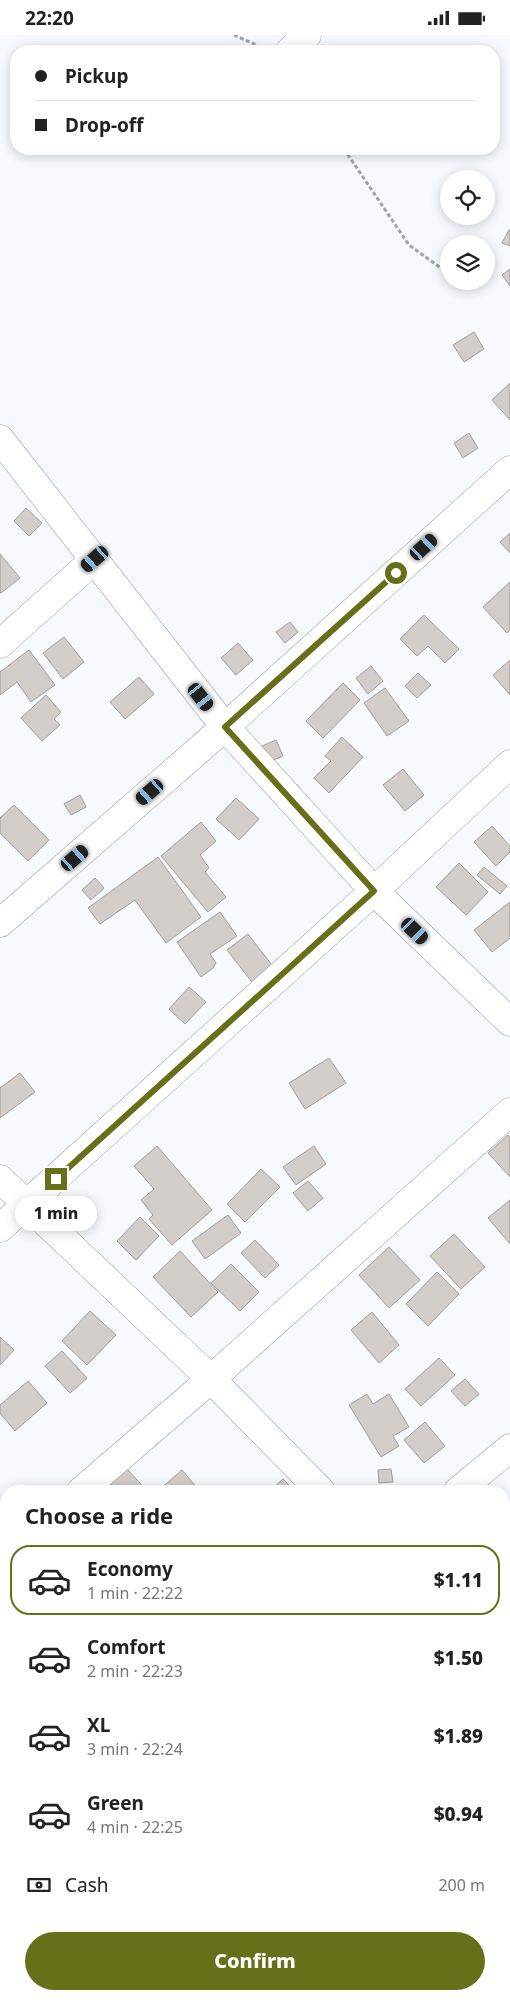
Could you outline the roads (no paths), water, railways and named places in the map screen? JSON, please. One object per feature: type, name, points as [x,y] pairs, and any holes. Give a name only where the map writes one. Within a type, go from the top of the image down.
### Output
[{"type":"street","points":[[296,45],[307,35]]},
{"type":"street","points":[[0,439],[225,727],[374,891],[510,1022]]},
{"type":"street","points":[[0,923],[225,727],[510,470]]},
{"type":"street","points":[[0,644],[95,559]]},
{"type":"street","points":[[0,1228],[374,891],[510,764]]},
{"type":"street","points":[[88,1485],[211,1379],[510,1112]]},
{"type":"street","points":[[0,1179],[211,1379],[315,1485]]},
{"type":"street","points":[[465,1485],[510,1448]]}]
